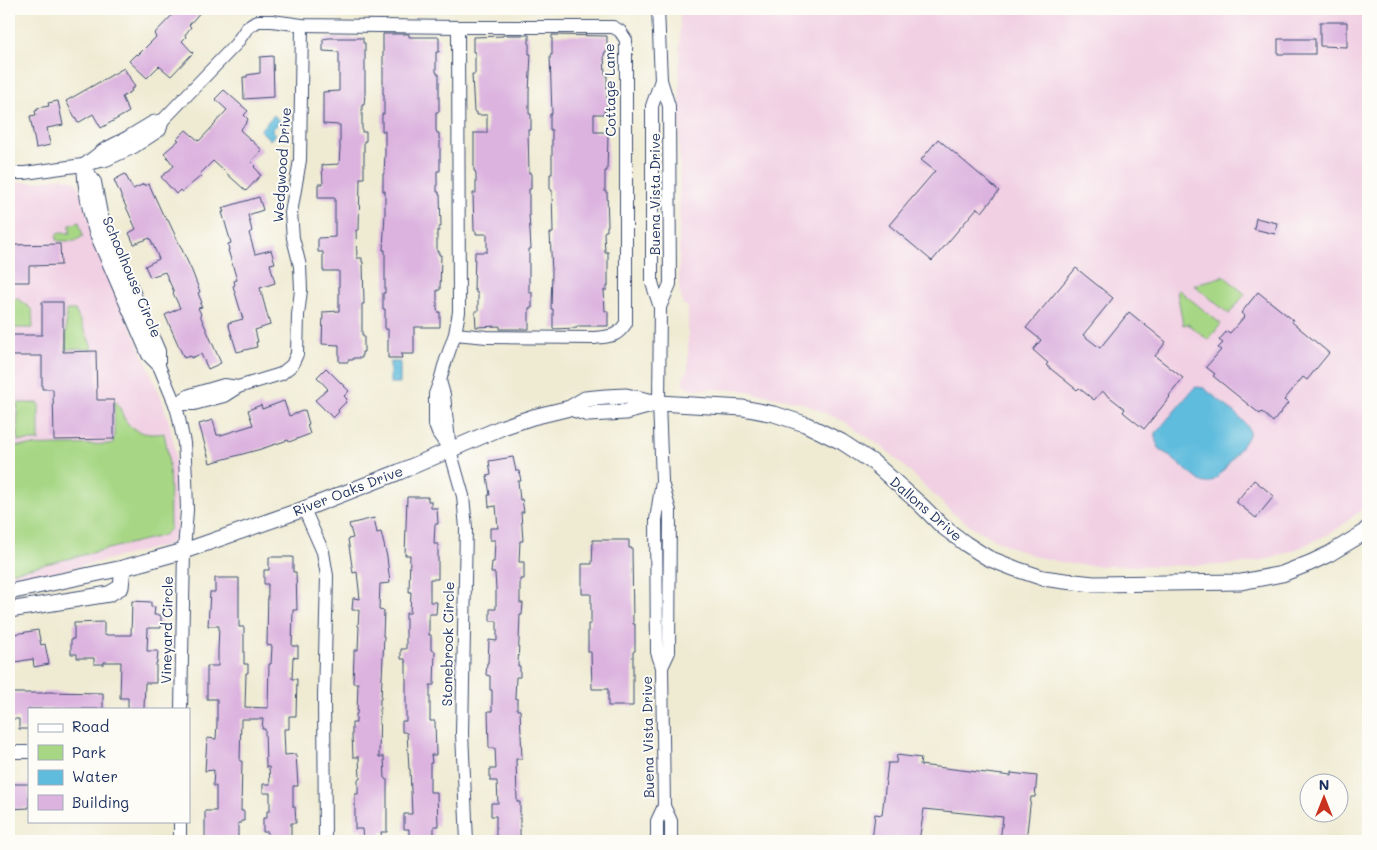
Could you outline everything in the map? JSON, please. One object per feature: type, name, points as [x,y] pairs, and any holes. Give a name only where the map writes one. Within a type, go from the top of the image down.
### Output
[{"type":"street","name":"Buena Vista Drive","points":[[658,9],[661,80],[669,106],[670,284],[660,307]]},
{"type":"street","name":"Cottage Lane","points":[[84,165],[103,150],[153,122],[163,120],[236,44],[247,28],[258,21],[302,25],[613,27],[620,31],[626,40],[626,323],[621,331],[612,336],[595,338],[487,337],[455,334]]},
{"type":"street","name":"Wedgwood Drive","points":[[175,404],[194,404],[224,396],[238,387],[281,374],[292,365],[297,354],[301,290],[300,266],[292,238],[291,213],[300,160],[302,25]]},
{"type":"street","points":[[450,450],[444,395],[440,381],[455,334],[459,312],[458,27]]},
{"type":"street","name":"Buena Vista Drive","points":[[661,80],[652,106],[652,283],[660,307],[659,404],[662,481],[656,520],[657,652],[662,666],[664,806],[671,821],[671,841]]},
{"type":"street","points":[[9,173],[25,173],[84,165]]},
{"type":"street","name":"Schoolhouse Circle","points":[[84,165],[96,182],[101,214],[159,352],[159,366],[175,404],[184,443],[186,469],[187,510],[184,551]]},
{"type":"street","name":"River Oaks Drive","points":[[9,592],[123,568],[184,551],[304,509],[399,472],[503,427],[570,408],[585,399],[626,396],[659,404]]},
{"type":"street","name":"Dallons Drive","points":[[659,404],[743,408],[774,414],[805,424],[842,442],[874,463],[942,526],[988,558],[1043,578],[1065,582],[1094,584],[1240,582],[1282,574],[1310,564],[1362,534],[1368,528]]},
{"type":"street","name":"Stonebrook Circle","points":[[450,450],[463,496],[466,528],[462,733],[467,841]]},
{"type":"street","points":[[304,509],[323,552],[327,576],[324,698],[325,841]]},
{"type":"street","name":"Vineyard Circle","points":[[180,708],[184,551]]},
{"type":"street","points":[[9,610],[109,594],[121,588],[123,568]]},
{"type":"street","points":[[9,752],[28,752]]},
{"type":"street","name":"Buena Vista Drive","points":[[657,841],[657,821],[664,806]]},
{"type":"street","points":[[180,822],[180,841]]},
{"type":"shaded area","points":[[680,9],[1368,9],[1368,505],[1333,532],[1273,558],[1228,565],[1100,566],[1069,564],[1018,550],[974,528],[953,513],[891,454],[845,422],[803,403],[740,390],[691,389],[684,385],[683,378],[688,371],[688,306],[683,305],[679,287]]},
{"type":"shaded area","points":[[62,177],[75,181],[79,186],[100,255],[161,397],[175,451],[177,529],[175,537],[164,546],[9,583],[9,182],[36,182]]},
{"type":"green space","points":[[79,222],[83,236],[75,241],[58,241],[56,235],[58,233],[70,233],[70,225]]},
{"type":"green space","points":[[1224,276],[1245,294],[1229,314],[1194,285]]},
{"type":"green space","points":[[1179,290],[1221,324],[1208,340],[1188,324],[1183,325],[1177,291]]},
{"type":"green space","points":[[19,299],[32,310],[33,328],[15,328],[9,317],[9,300]]},
{"type":"green space","points":[[66,310],[75,310],[93,349],[66,349]]},
{"type":"green space","points":[[114,400],[127,423],[136,430],[147,434],[164,433],[169,469],[170,529],[164,535],[157,537],[9,573],[9,446],[113,444]]},
{"type":"green space","points":[[17,403],[39,403],[39,441],[18,441]]},
{"type":"water","points":[[274,115],[280,121],[272,130],[276,134],[270,140],[260,130]]},
{"type":"water","points":[[390,362],[400,362],[400,383],[390,383]]},
{"type":"water","points":[[1194,388],[1204,388],[1229,408],[1247,425],[1249,430],[1248,437],[1225,468],[1215,479],[1208,483],[1200,481],[1159,448],[1155,438],[1155,434]]},
{"type":"building","points":[[178,9],[203,9],[189,25],[191,27],[182,41],[193,53],[171,76],[159,66],[147,78],[129,61],[156,37],[154,34]]},
{"type":"building","points":[[1320,22],[1347,22],[1347,47],[1320,46]]},
{"type":"building","points":[[383,34],[409,34],[409,37],[439,37],[439,52],[436,52],[436,71],[439,74],[439,112],[436,112],[436,130],[439,133],[440,139],[440,171],[437,171],[437,192],[440,195],[441,227],[437,231],[437,252],[441,255],[440,290],[437,290],[437,309],[440,312],[440,327],[415,327],[414,354],[401,354],[402,358],[388,358],[388,329],[385,329],[385,309],[383,309],[383,293],[385,293],[385,250],[383,250],[385,191],[383,191],[383,174],[385,131],[382,131],[382,114],[384,114]]},
{"type":"building","points":[[529,35],[529,54],[531,54],[529,114],[531,114],[531,130],[528,130],[529,173],[531,173],[531,189],[529,189],[531,249],[529,249],[529,293],[532,292],[532,308],[529,308],[529,329],[500,329],[500,326],[476,327],[475,311],[478,311],[478,293],[474,290],[475,252],[487,252],[487,234],[476,234],[476,231],[474,231],[473,193],[476,193],[476,174],[474,171],[474,133],[487,133],[487,115],[477,115],[477,112],[474,112],[472,74],[475,74],[475,52],[473,52],[473,37]]},
{"type":"building","points":[[552,35],[607,36],[607,52],[604,55],[605,74],[607,74],[607,111],[604,111],[604,114],[594,114],[594,132],[607,132],[608,136],[605,192],[607,192],[608,226],[607,231],[604,233],[605,252],[608,252],[608,286],[607,290],[604,290],[605,311],[608,311],[608,326],[577,326],[577,328],[553,329],[550,233],[553,233],[552,190],[550,190],[550,174],[552,174],[550,55],[552,55]]},
{"type":"building","points":[[363,38],[363,43],[365,43],[365,94],[364,105],[362,105],[362,132],[366,132],[366,141],[364,141],[364,178],[360,178],[359,230],[356,230],[357,258],[362,258],[363,262],[364,304],[362,304],[362,335],[364,335],[364,352],[362,352],[362,358],[353,358],[353,360],[348,360],[348,362],[339,362],[339,345],[322,344],[323,312],[339,311],[339,271],[323,271],[323,252],[318,252],[318,238],[335,237],[335,198],[318,198],[318,184],[323,184],[322,165],[339,164],[340,148],[340,125],[323,124],[323,92],[339,91],[339,52],[323,51],[323,39]]},
{"type":"building","points":[[1278,39],[1315,39],[1315,54],[1278,54]]},
{"type":"building","points":[[273,56],[274,97],[244,99],[243,77],[260,73],[260,57]]},
{"type":"building","points":[[124,68],[135,87],[122,97],[129,112],[101,128],[93,114],[78,123],[66,101]]},
{"type":"building","points":[[224,90],[248,111],[244,115],[248,119],[247,122],[240,130],[262,150],[251,162],[261,175],[246,191],[213,161],[200,174],[201,176],[182,192],[180,190],[176,194],[161,177],[174,166],[164,153],[179,140],[177,139],[186,130],[199,141],[227,110],[215,99]]},
{"type":"building","points":[[58,101],[63,125],[47,128],[50,145],[36,148],[30,116],[36,115],[35,111],[38,110],[37,108],[49,106],[48,103]]},
{"type":"building","points":[[938,139],[999,191],[982,212],[977,208],[932,261],[889,225],[935,171],[921,160]]},
{"type":"building","points":[[125,174],[133,189],[149,184],[164,217],[168,220],[200,292],[198,293],[202,307],[198,308],[200,315],[221,363],[208,369],[201,354],[191,358],[190,356],[184,358],[165,315],[180,308],[174,292],[165,272],[150,277],[145,266],[159,259],[150,238],[134,244],[129,233],[136,229],[114,180]]},
{"type":"building","points":[[259,197],[263,210],[248,215],[252,231],[249,233],[255,254],[271,250],[275,263],[270,264],[275,283],[260,288],[270,325],[255,330],[258,342],[256,342],[257,347],[237,352],[228,323],[243,319],[233,286],[235,285],[234,281],[237,280],[228,250],[228,244],[231,243],[222,208]]},
{"type":"building","points":[[1256,218],[1277,223],[1275,234],[1254,229]]},
{"type":"building","points":[[60,244],[61,265],[29,266],[29,282],[9,282],[9,245]]},
{"type":"building","points":[[1076,268],[1113,298],[1083,335],[1100,348],[1129,312],[1166,342],[1155,356],[1183,378],[1144,429],[1123,412],[1125,409],[1102,391],[1094,400],[1079,388],[1077,390],[1046,365],[1048,363],[1033,350],[1041,340],[1026,328]]},
{"type":"building","points":[[1258,292],[1293,320],[1292,322],[1329,353],[1307,380],[1303,377],[1284,400],[1288,403],[1273,422],[1262,412],[1260,414],[1213,376],[1215,374],[1206,367],[1221,350],[1218,348],[1223,343],[1219,340],[1227,331],[1230,333],[1245,316],[1241,313]]},
{"type":"building","points":[[42,302],[63,302],[63,352],[96,351],[97,400],[114,400],[114,439],[54,440],[53,389],[42,389],[42,356],[9,356],[9,335],[42,335]]},
{"type":"building","points":[[326,368],[349,391],[344,396],[347,399],[346,402],[333,418],[315,400],[328,389],[317,377]]},
{"type":"building","points":[[284,401],[289,416],[305,410],[310,434],[289,442],[288,440],[210,463],[199,424],[213,420],[217,435],[221,435],[253,425],[248,410],[261,405],[262,409]]},
{"type":"building","points":[[513,457],[516,471],[519,471],[521,481],[518,481],[520,500],[522,499],[524,512],[521,512],[523,541],[520,541],[519,562],[524,562],[524,579],[520,579],[520,603],[523,603],[522,615],[520,615],[518,666],[520,666],[520,677],[516,677],[515,698],[517,698],[517,710],[520,710],[522,759],[516,759],[517,802],[520,802],[520,841],[496,841],[496,816],[491,816],[491,803],[498,803],[497,781],[490,781],[490,769],[496,769],[495,748],[489,748],[488,711],[492,711],[492,690],[490,690],[490,676],[486,675],[489,640],[497,641],[497,621],[490,621],[490,609],[496,609],[496,589],[495,573],[491,573],[492,562],[494,562],[495,540],[490,540],[490,528],[498,528],[496,506],[489,507],[488,495],[490,495],[487,476],[491,475],[489,461]]},
{"type":"building","points":[[1254,480],[1274,496],[1256,518],[1236,502]]},
{"type":"building","points":[[407,497],[428,497],[428,501],[431,501],[431,508],[437,508],[438,524],[435,524],[434,544],[438,544],[438,579],[430,579],[430,602],[437,602],[436,614],[429,614],[431,650],[435,651],[434,685],[430,685],[430,721],[435,721],[436,755],[431,755],[430,792],[437,792],[438,826],[434,826],[434,840],[409,841],[409,829],[404,829],[404,814],[412,814],[407,733],[402,732],[402,721],[406,721],[406,662],[405,659],[401,659],[401,649],[406,649],[406,613],[410,613],[411,592],[409,592],[410,555],[405,555]]},
{"type":"building","points":[[374,518],[377,533],[381,532],[387,557],[390,583],[380,584],[379,610],[384,611],[384,636],[379,757],[384,757],[385,779],[387,779],[387,832],[381,832],[382,840],[363,840],[362,829],[355,829],[355,794],[358,794],[358,779],[360,779],[359,757],[353,757],[352,735],[352,723],[356,723],[357,714],[358,683],[353,683],[354,650],[358,650],[359,610],[352,610],[353,598],[360,599],[357,572],[353,573],[348,539],[353,538],[349,524]]},
{"type":"building","points":[[593,540],[629,540],[629,548],[632,548],[633,624],[635,624],[633,706],[608,706],[608,689],[592,689],[591,652],[588,652],[588,624],[591,624],[591,594],[582,594],[582,564],[592,564]]},
{"type":"building","points":[[269,557],[293,557],[293,572],[296,572],[297,610],[293,610],[292,646],[298,646],[298,658],[293,657],[292,679],[297,679],[296,716],[289,716],[289,729],[284,729],[285,755],[296,754],[298,786],[293,786],[293,807],[295,807],[296,823],[291,823],[291,837],[268,838],[268,832],[263,832],[263,818],[267,818],[267,811],[270,811],[270,793],[263,793],[263,784],[270,784],[269,767],[266,767],[265,729],[262,729],[263,719],[241,719],[241,811],[244,811],[244,821],[238,823],[238,841],[205,841],[205,811],[216,811],[216,786],[213,786],[214,770],[205,771],[207,738],[216,739],[217,723],[217,699],[207,699],[207,666],[218,666],[219,626],[208,626],[210,592],[215,592],[215,578],[239,578],[239,627],[244,627],[244,664],[248,664],[245,707],[268,708],[269,664],[271,664],[272,646],[267,645],[268,584],[264,584],[264,570],[269,570]]},
{"type":"building","points":[[132,601],[151,602],[151,607],[155,607],[154,615],[161,615],[161,628],[148,628],[147,651],[158,651],[156,683],[145,683],[144,708],[128,708],[128,698],[120,698],[121,662],[94,664],[94,658],[77,658],[77,654],[71,654],[71,639],[74,639],[74,623],[104,622],[104,635],[131,635]]},
{"type":"building","points":[[38,630],[41,645],[45,644],[49,664],[34,667],[33,659],[9,663],[9,635]]},
{"type":"building","points":[[9,693],[103,693],[103,708],[28,708],[28,729],[19,729],[19,719],[9,719]]},
{"type":"building","points":[[897,755],[921,758],[920,765],[1011,776],[1011,773],[1037,776],[1035,797],[1031,797],[1026,841],[1000,841],[1003,817],[924,809],[919,841],[872,841],[875,814],[882,815],[888,763],[896,763]]},
{"type":"building","points":[[9,784],[28,784],[28,808],[9,809]]}]
